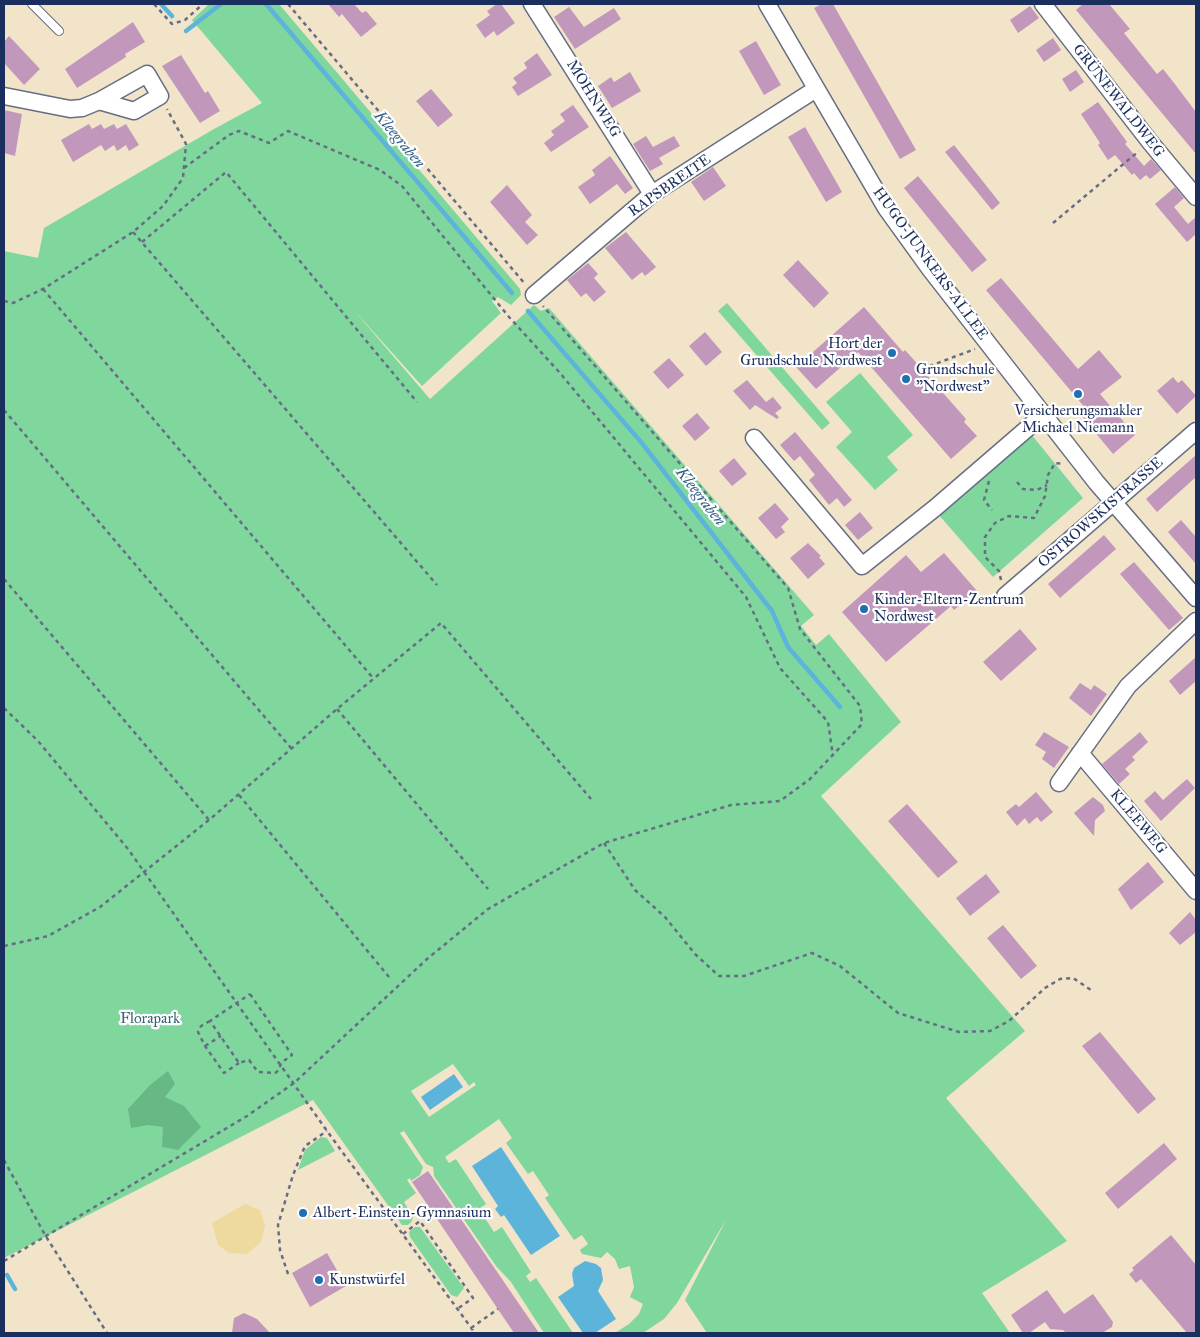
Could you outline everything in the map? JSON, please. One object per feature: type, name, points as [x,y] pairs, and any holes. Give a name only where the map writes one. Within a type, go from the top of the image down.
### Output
[{"type":"street","name":"MOHNWEG","points":[[532,4],[652,194]]},
{"type":"street","name":"HUGO-JUNKERS-ALLEE","points":[[767,4],[886,208],[935,276],[1112,502],[1196,598]]},
{"type":"street","name":"GRÜNEWALDWEG","points":[[1043,4],[1150,142],[1196,196]]},
{"type":"street","points":[[4,96],[70,109],[82,108],[100,101],[147,74],[160,96],[134,111],[100,101]]},
{"type":"street","name":"RAPSBREITE","points":[[534,295],[652,194],[816,89]]},
{"type":"street","points":[[754,438],[862,566],[935,508],[1044,414]]},
{"type":"street","name":"OSTROWSKISTRASSE","points":[[1005,596],[1196,431]]},
{"type":"street","points":[[1059,783],[1128,686],[1196,621]]},
{"type":"street","name":"KLEEWEG","points":[[1080,753],[1196,891]]},
{"type":"lane","points":[[32,4],[59,31]]},
{"type":"path","points":[[154,4],[172,24],[185,20],[203,4]]},
{"type":"path","points":[[4,1261],[247,1116],[294,1082],[427,959],[488,908],[604,843],[731,806],[780,801],[810,778],[862,724],[860,706],[800,629],[788,588],[534,295],[288,4]]},
{"type":"path","points":[[4,302],[13,303],[43,289],[133,232],[163,206],[184,178],[186,144],[160,96]]},
{"type":"path","points":[[184,168],[229,135],[239,131],[269,142],[288,131],[380,170],[402,186],[509,317],[560,373],[746,597],[780,668],[828,722],[833,756]]},
{"type":"path","points":[[1053,223],[1150,142]]},
{"type":"path","points":[[142,242],[226,172],[417,402]]},
{"type":"path","points":[[133,232],[437,586]]},
{"type":"path","points":[[43,289],[373,678]]},
{"type":"path","points":[[922,369],[978,348]]},
{"type":"path","points":[[4,410],[291,748]]},
{"type":"path","points":[[988,462],[992,467],[984,500],[992,510]]},
{"type":"path","points":[[1005,596],[999,571],[985,557],[985,537],[995,523],[1009,516],[1034,518],[1045,496],[1048,475],[1056,464],[1068,464]]},
{"type":"path","points":[[1017,482],[1023,489],[1037,490],[1047,485]]},
{"type":"path","points":[[4,579],[210,820]]},
{"type":"path","points":[[4,946],[38,939],[61,930],[100,907],[210,820],[373,678],[441,623],[591,799]]},
{"type":"path","points":[[4,708],[56,763],[111,827],[145,872],[328,1131],[475,1333]]},
{"type":"path","points":[[337,709],[488,889]]},
{"type":"path","points":[[238,796],[389,977]]},
{"type":"path","points":[[604,843],[635,890],[665,917],[695,954],[719,976],[744,976],[812,953],[840,966],[898,1013],[959,1032],[990,1030],[1009,1021],[1046,988],[1060,980],[1073,978],[1094,992]]},
{"type":"path","points":[[250,994],[292,1055],[281,1063],[279,1070],[275,1073],[258,1072],[249,1060],[239,1063],[224,1073],[205,1046],[198,1032],[201,1026],[238,1002],[250,994]]},
{"type":"path","points":[[210,1021],[239,1063]]},
{"type":"path","points":[[205,1046],[221,1036]]},
{"type":"path","points":[[288,1274],[280,1250],[278,1225],[293,1175],[305,1146],[328,1131]]},
{"type":"path","points":[[4,1160],[45,1235],[107,1333]]},
{"type":"path","points":[[403,1234],[420,1221],[473,1298],[457,1308]]},
{"type":"path","points":[[471,1328],[498,1309]]},
{"type":"green space","name":"Florapark","points":[[209,4],[279,4],[520,289],[521,295],[511,305],[498,297],[492,301],[501,313],[422,386],[352,308],[430,399],[534,305],[541,311],[549,308],[814,615],[801,626],[816,645],[829,634],[901,722],[821,796],[1025,1031],[946,1098],[1067,1241],[982,1293],[1010,1333],[707,1333],[685,1300],[727,1218],[677,1303],[664,1319],[643,1333],[615,1333],[629,1324],[639,1314],[643,1304],[630,1297],[634,1287],[630,1266],[619,1269],[615,1259],[607,1252],[601,1258],[582,1254],[580,1250],[588,1244],[582,1235],[574,1240],[545,1198],[549,1195],[533,1171],[528,1174],[506,1143],[512,1138],[499,1119],[445,1157],[449,1163],[456,1159],[486,1204],[479,1209],[494,1232],[502,1227],[531,1272],[526,1276],[530,1282],[536,1278],[573,1333],[544,1333],[511,1282],[496,1266],[434,1176],[433,1167],[426,1164],[404,1131],[400,1133],[423,1167],[420,1175],[411,1181],[410,1178],[407,1180],[416,1193],[404,1202],[413,1216],[412,1221],[408,1225],[402,1225],[313,1100],[4,1258],[4,251],[38,258],[44,228],[262,103],[192,20]],"holes":[[[453,1064],[469,1086],[474,1082],[476,1085],[429,1117],[411,1091]]]},
{"type":"green space","points":[[727,303],[830,423],[822,430],[718,311]]},
{"type":"green space","points":[[860,373],[913,435],[887,457],[898,470],[875,490],[836,447],[852,432],[826,402]]},
{"type":"green space","points":[[1031,434],[1083,498],[993,577],[938,514]]},
{"type":"green space","points":[[168,1071],[175,1084],[165,1097],[184,1106],[201,1127],[178,1150],[162,1147],[163,1127],[148,1125],[131,1128],[128,1109],[150,1085]]},
{"type":"green space","points":[[321,1137],[327,1138],[335,1151],[298,1170],[305,1150]]},
{"type":"green space","points":[[415,1227],[420,1227],[464,1288],[457,1297],[451,1295],[410,1237],[409,1232]]},
{"type":"sand","points":[[245,1204],[260,1210],[265,1225],[261,1242],[247,1254],[229,1253],[218,1245],[212,1223]]},
{"type":"water","points":[[454,1074],[463,1087],[430,1110],[421,1097]]},
{"type":"water","points":[[501,1147],[560,1236],[531,1255],[504,1215],[501,1217],[495,1209],[498,1206],[472,1166]]},
{"type":"water","points":[[585,1261],[596,1264],[601,1268],[603,1280],[598,1291],[616,1319],[595,1333],[583,1333],[558,1297],[574,1286],[572,1274],[574,1268]]},
{"type":"building","points":[[328,4],[354,4],[362,13],[366,11],[377,24],[361,37],[342,14],[339,17]]},
{"type":"building","points":[[497,4],[501,4],[515,23],[497,36],[494,31],[485,38],[476,25],[490,15],[487,11]]},
{"type":"building","points":[[822,4],[833,4],[916,150],[900,159],[814,8]]},
{"type":"building","points":[[1083,4],[1109,4],[1130,29],[1124,33],[1157,74],[1163,69],[1196,112],[1196,154],[1076,10]]},
{"type":"building","points":[[1030,6],[1039,18],[1018,33],[1010,20]]},
{"type":"building","points":[[569,7],[584,27],[614,8],[621,19],[575,49],[554,17]]},
{"type":"building","points":[[133,22],[145,42],[125,54],[126,57],[77,88],[65,69]]},
{"type":"building","points":[[9,36],[40,69],[24,85],[4,63],[4,42]]},
{"type":"building","points":[[1053,38],[1061,50],[1044,62],[1036,50]]},
{"type":"building","points":[[756,41],[781,85],[764,95],[739,51]]},
{"type":"building","points":[[537,53],[552,75],[518,96],[512,87],[517,83],[513,78],[527,68],[524,63]]},
{"type":"building","points":[[181,55],[205,93],[208,91],[220,111],[200,123],[162,66]]},
{"type":"building","points":[[1076,70],[1084,82],[1070,92],[1062,79]]},
{"type":"building","points":[[630,72],[641,91],[612,108],[598,86],[611,77],[614,82]]},
{"type":"building","points":[[431,89],[453,115],[438,127],[416,101]]},
{"type":"building","points":[[1098,102],[1127,142],[1125,144],[1144,166],[1151,159],[1161,170],[1150,179],[1146,175],[1140,180],[1134,173],[1132,175],[1115,155],[1108,160],[1098,145],[1100,143],[1081,114]]},
{"type":"building","points":[[573,105],[589,127],[551,152],[544,143],[554,135],[551,131],[565,121],[560,114]]},
{"type":"building","points":[[4,110],[22,114],[15,156],[4,153]]},
{"type":"building","points":[[89,124],[92,129],[101,124],[104,129],[114,124],[117,129],[126,124],[139,145],[129,151],[126,145],[117,151],[114,145],[105,151],[101,145],[73,162],[61,140]]},
{"type":"building","points":[[805,127],[842,192],[826,202],[788,137]]},
{"type":"building","points":[[646,136],[653,147],[674,136],[680,146],[659,158],[663,164],[650,171],[633,144]]},
{"type":"building","points":[[954,145],[1000,203],[992,210],[945,152]]},
{"type":"building","points":[[610,156],[633,188],[625,194],[617,184],[590,204],[578,187],[595,175],[592,170]]},
{"type":"building","points":[[713,167],[726,186],[704,201],[691,182]]},
{"type":"building","points":[[918,176],[987,260],[972,272],[904,188]]},
{"type":"building","points":[[507,185],[532,215],[525,222],[538,235],[527,245],[490,202]]},
{"type":"building","points":[[1175,187],[1184,198],[1174,207],[1188,224],[1196,217],[1196,234],[1187,242],[1155,204]]},
{"type":"building","points":[[626,232],[656,267],[645,276],[642,272],[632,280],[605,248]]},
{"type":"building","points":[[798,260],[829,293],[814,308],[783,275]]},
{"type":"building","points":[[588,263],[598,274],[594,278],[606,292],[594,302],[586,293],[581,297],[567,280]]},
{"type":"building","points":[[1001,278],[1078,369],[1099,350],[1122,377],[1100,394],[1135,435],[1113,454],[1080,414],[1086,409],[986,290]]},
{"type":"building","name":"Grundschule \"Nordwest\"","points":[[864,307],[966,419],[964,422],[977,436],[951,459],[858,352],[816,389],[796,367]]},
{"type":"building","points":[[705,332],[722,352],[706,366],[689,346]]},
{"type":"building","points":[[669,358],[684,375],[668,389],[653,372]]},
{"type":"building","points":[[1173,377],[1178,383],[1182,380],[1196,396],[1177,414],[1157,391]]},
{"type":"building","points":[[747,380],[766,402],[773,397],[782,408],[775,413],[779,417],[777,419],[755,405],[750,410],[733,391]]},
{"type":"building","points":[[697,413],[710,428],[695,441],[682,426]]},
{"type":"building","points":[[795,432],[852,500],[844,507],[837,498],[829,505],[809,480],[815,475],[800,456],[794,461],[780,445]]},
{"type":"building","points":[[1196,455],[1196,477],[1157,512],[1146,499]]},
{"type":"building","points":[[734,458],[747,474],[732,486],[719,471]]},
{"type":"building","points":[[775,503],[789,519],[781,527],[785,532],[776,539],[758,518]]},
{"type":"building","points":[[860,512],[873,528],[858,540],[845,525]]},
{"type":"building","points":[[1181,520],[1196,537],[1196,564],[1168,532]]},
{"type":"building","points":[[1104,535],[1116,549],[1060,598],[1048,584]]},
{"type":"building","points":[[808,543],[821,556],[819,557],[825,564],[808,579],[790,558]]},
{"type":"building","name":"Kinder-Eltern-Zentrum Nordwest","points":[[944,553],[977,591],[954,610],[951,606],[886,662],[842,612],[906,555],[921,572]]},
{"type":"building","points":[[1134,562],[1183,618],[1169,630],[1120,574]]},
{"type":"building","points":[[1020,629],[1037,649],[1001,681],[983,662]]},
{"type":"building","points":[[1196,657],[1196,681],[1180,695],[1169,681]]},
{"type":"building","points":[[1080,683],[1091,690],[1094,685],[1107,694],[1091,716],[1069,698]]},
{"type":"building","points":[[1044,732],[1069,747],[1054,768],[1042,759],[1046,752],[1035,745]]},
{"type":"building","points":[[1140,732],[1148,742],[1132,757],[1135,760],[1125,769],[1130,774],[1119,784],[1102,764]]},
{"type":"building","points":[[1187,779],[1195,788],[1161,821],[1144,801],[1155,791],[1163,800]]},
{"type":"building","points":[[1036,792],[1053,812],[1041,822],[1037,817],[1029,824],[1025,818],[1017,826],[1006,812],[1016,804],[1019,807]]},
{"type":"building","points":[[1093,797],[1103,805],[1105,811],[1095,820],[1094,836],[1074,813]]},
{"type":"building","points":[[907,804],[958,862],[938,878],[888,821]]},
{"type":"building","points":[[1148,862],[1164,882],[1131,910],[1118,889]]},
{"type":"building","points":[[986,874],[1000,892],[970,916],[956,898]]},
{"type":"building","points":[[1190,912],[1196,920],[1196,932],[1180,945],[1169,933]]},
{"type":"building","points":[[1003,925],[1037,966],[1021,979],[987,938]]},
{"type":"building","points":[[1100,1032],[1156,1099],[1138,1114],[1082,1046]]},
{"type":"building","points":[[1164,1143],[1177,1159],[1118,1209],[1105,1193]]},
{"type":"building","points":[[428,1171],[539,1333],[514,1333],[412,1182]]},
{"type":"building","points":[[1171,1235],[1196,1265],[1196,1333],[1187,1333],[1141,1279],[1136,1283],[1129,1274],[1134,1270],[1132,1268]]},
{"type":"building","name":"Kunstwürfel","points":[[327,1253],[346,1286],[310,1307],[292,1273]]},
{"type":"building","points":[[1047,1290],[1064,1314],[1093,1294],[1113,1322],[1112,1327],[1102,1333],[1066,1333],[1063,1330],[1050,1329],[1045,1322],[1029,1333],[1023,1333],[1011,1315]]},
{"type":"building","points":[[244,1313],[257,1319],[270,1333],[232,1333],[234,1318]]},
{"type":"waterway","name":"Kleegraben","points":[[161,4],[172,16]]},
{"type":"waterway","name":"Kleegraben","points":[[186,31],[221,4]]},
{"type":"waterway","name":"Kleegraben","points":[[266,4],[512,293]]},
{"type":"waterway","name":"Kleegraben","points":[[528,311],[641,442],[772,611],[788,647],[840,707]]},
{"type":"waterway","points":[[7,1275],[15,1289]]},
{"type":"place","name":"Hort der Grundschule Nordwest","points":[[892,353]]},
{"type":"place","name":"Grundschule \"Nordwest\"","points":[[906,379]]},
{"type":"place","name":"Versicherungsmakler Michael Niemann","points":[[1078,394]]},
{"type":"place","name":"Kinder-Eltern-Zentrum Nordwest","points":[[864,609]]},
{"type":"place","name":"Albert-Einstein-Gymnasium","points":[[303,1213]]},
{"type":"place","name":"Kunstwürfel","points":[[319,1280]]}]
